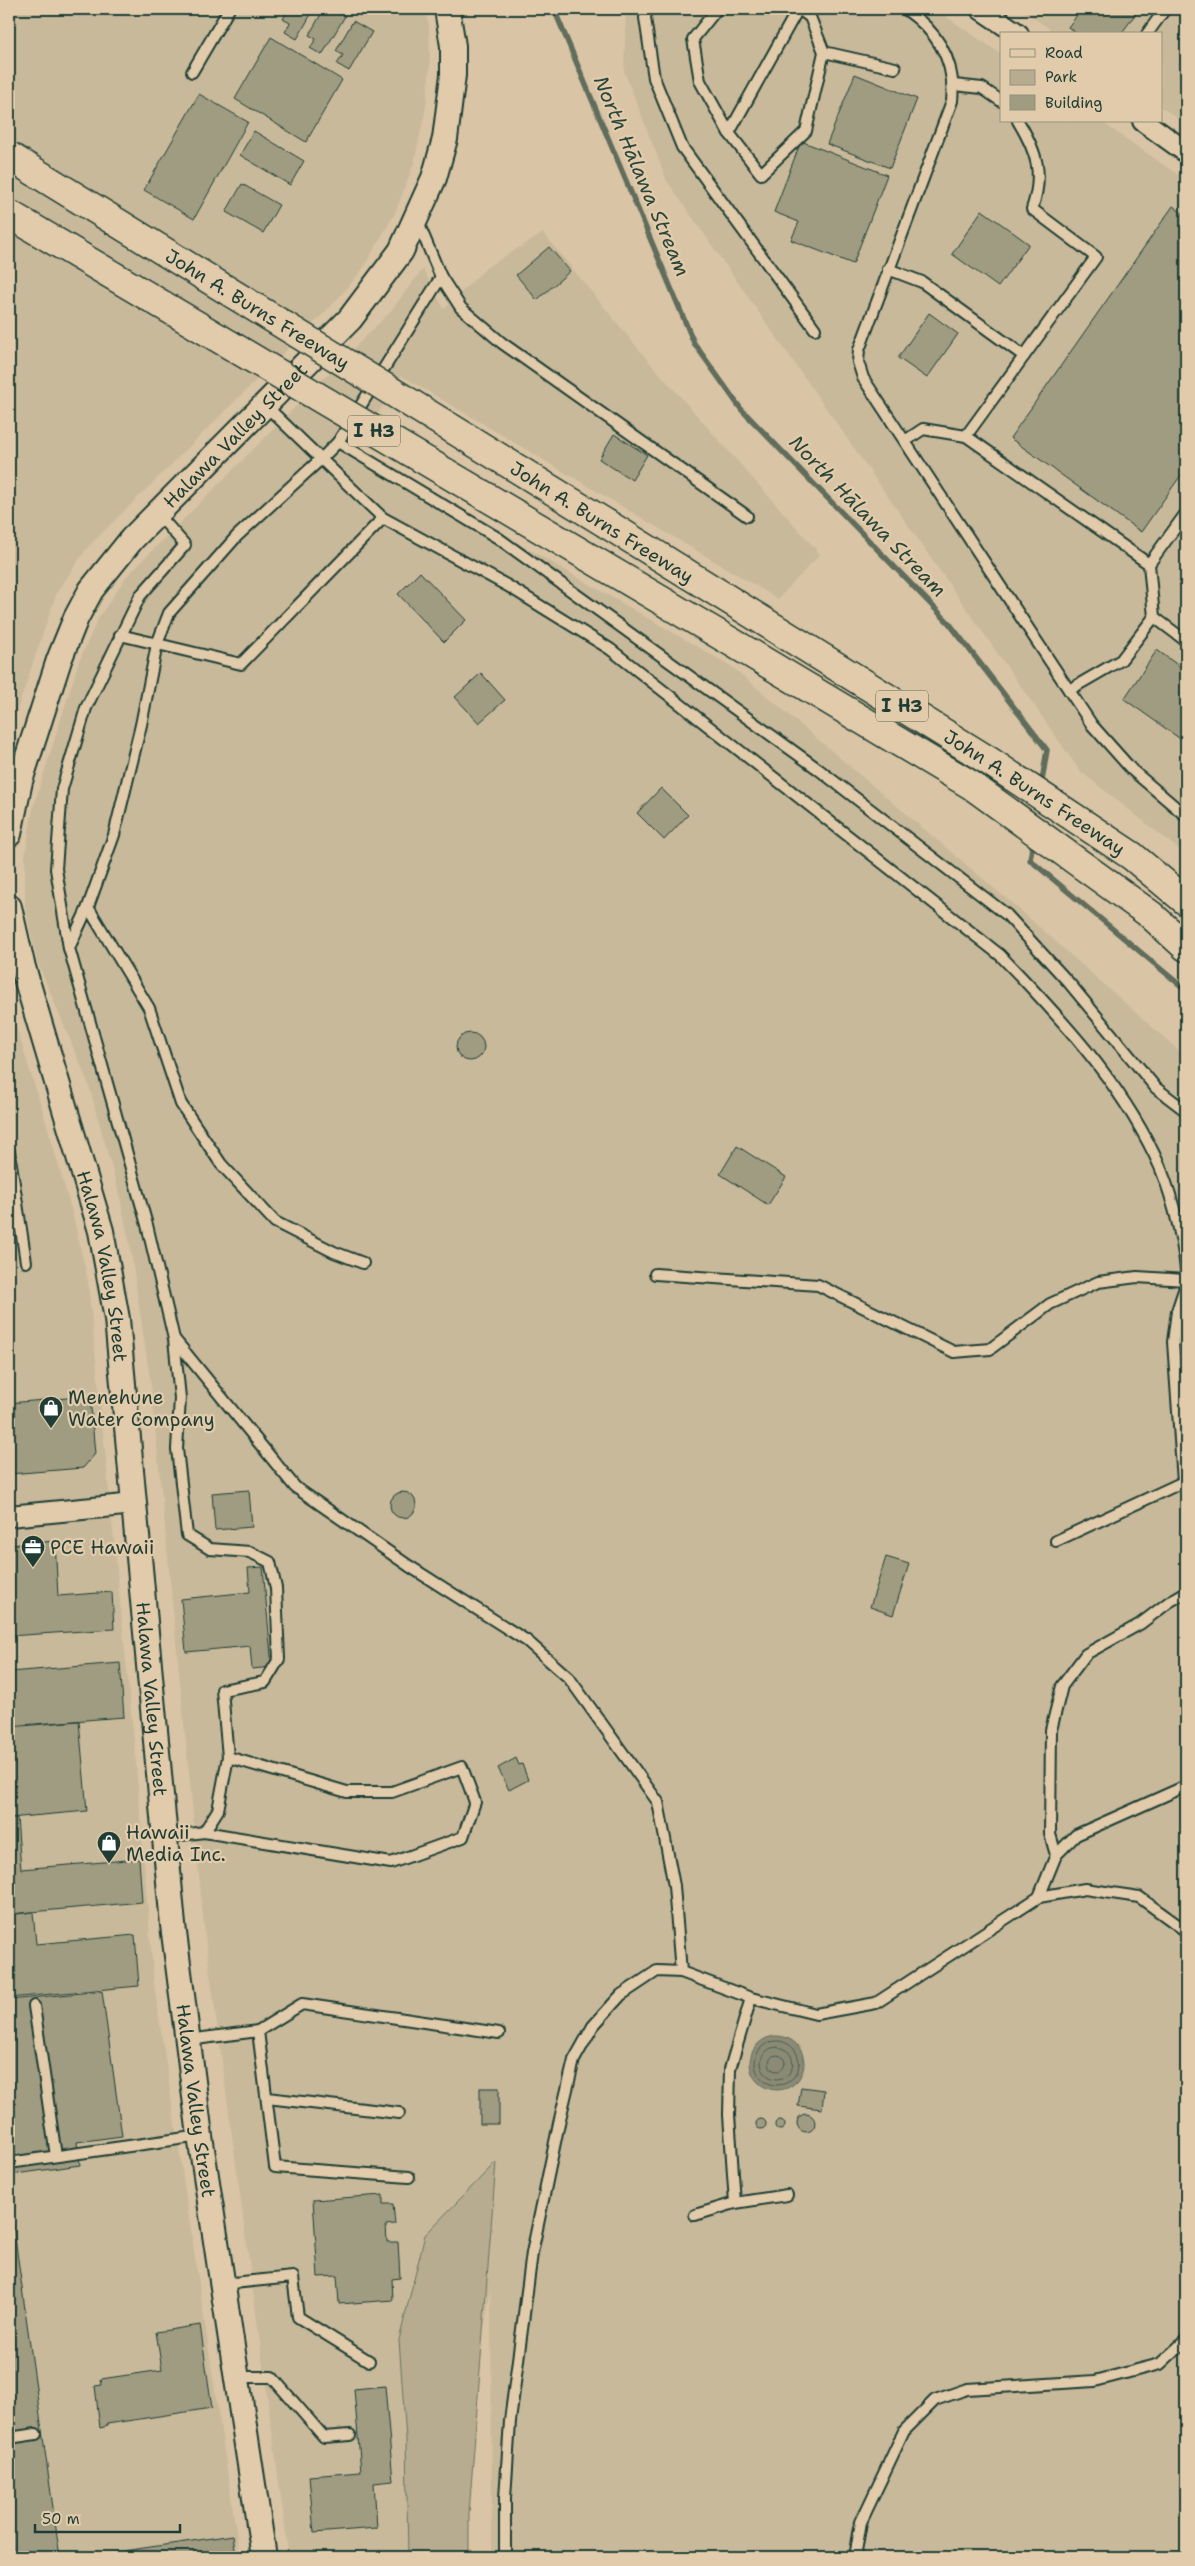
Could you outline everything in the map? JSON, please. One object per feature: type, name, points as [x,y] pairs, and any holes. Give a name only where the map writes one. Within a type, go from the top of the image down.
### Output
[{"type":"highway","name":"John A. Burns Freeway","points":[[9,156],[990,761],[1132,856],[1186,902]]},
{"type":"highway","name":"John A. Burns Freeway","points":[[9,214],[971,785],[1151,915],[1186,947]]},
{"type":"street","name":"Halawa Valley Street","points":[[9,834],[20,781],[59,660],[76,618],[109,565],[157,513],[350,319],[401,251],[434,178],[445,138],[451,105],[452,46],[447,9]]},
{"type":"street","points":[[981,9],[1015,32]]},
{"type":"street","points":[[1144,122],[1186,152]]},
{"type":"street","name":"Halawa Valley Street","points":[[9,908],[12,936],[102,1231],[117,1319],[174,1925],[200,2136],[264,2557]]},
{"type":"street","points":[[9,1516],[135,1504]]},
{"type":"lane","points":[[192,72],[229,9]]},
{"type":"lane","points":[[647,9],[645,18],[654,78],[682,147],[815,329]]},
{"type":"lane","points":[[717,9],[694,39],[700,81],[729,132],[761,174],[806,131],[824,52],[810,17],[798,9],[729,132]]},
{"type":"lane","points":[[905,9],[924,22],[939,43],[949,62],[954,85],[947,117],[859,350],[858,362],[863,378],[1092,725],[1132,770],[1186,816]]},
{"type":"lane","points":[[1148,32],[1165,9]]},
{"type":"lane","points":[[824,52],[895,68]]},
{"type":"lane","points":[[954,85],[982,88],[1000,100]]},
{"type":"lane","points":[[966,436],[1096,257],[1032,209],[1039,188],[1037,162],[1028,138],[1019,122]]},
{"type":"lane","points":[[416,219],[442,278],[461,308],[502,343],[747,516]]},
{"type":"lane","points":[[888,269],[922,282],[1024,356]]},
{"type":"lane","points":[[69,948],[88,907],[114,835],[141,725],[157,644],[169,612],[237,536],[338,442],[442,278]]},
{"type":"lane","points":[[265,404],[383,518],[508,586],[610,648],[1000,955],[1057,1014],[1122,1095],[1156,1157],[1182,1236],[1186,1269]]},
{"type":"lane","points":[[905,441],[923,429],[966,436],[1149,564]]},
{"type":"lane","points":[[338,442],[498,538],[818,770],[1007,915],[1070,984],[1156,1088],[1186,1112]]},
{"type":"lane","points":[[157,513],[185,545],[140,596],[86,708],[62,789],[56,869],[69,948],[147,1226],[174,1339],[180,1398],[177,1450],[187,1535],[210,1549],[250,1552],[270,1562],[276,1588],[279,1659],[266,1682],[222,1690],[228,1757],[218,1810],[204,1832]]},
{"type":"lane","points":[[1069,690],[1121,660],[1154,617],[1149,564],[1186,513]]},
{"type":"lane","points":[[120,635],[241,664],[383,518]]},
{"type":"lane","points":[[1154,617],[1186,641]]},
{"type":"lane","points":[[88,907],[149,1008],[181,1104],[221,1164],[275,1222],[334,1252],[363,1263]]},
{"type":"lane","points":[[9,1151],[26,1262]]},
{"type":"lane","points":[[655,1274],[818,1285],[954,1352],[990,1349],[1050,1304],[1098,1282],[1137,1277],[1186,1280]]},
{"type":"lane","points":[[1056,1541],[1183,1482],[1173,1342],[1177,1311],[1186,1284]]},
{"type":"lane","points":[[174,1339],[295,1487],[409,1566],[527,1641],[569,1678],[658,1802],[674,1886],[681,1972]]},
{"type":"lane","points":[[1056,1855],[1050,1834],[1051,1730],[1062,1686],[1086,1654],[1140,1624],[1186,1592]]},
{"type":"lane","points":[[166,1837],[204,1832],[391,1863],[463,1837],[475,1802],[462,1767],[392,1792],[347,1792],[228,1757]]},
{"type":"lane","points":[[1039,1897],[1056,1855],[1076,1834],[1186,1786]]},
{"type":"lane","points":[[505,2557],[505,2498],[510,2421],[532,2253],[574,2060],[593,2026],[621,1995],[656,1971],[681,1972],[751,1998],[816,2014],[876,2003],[1039,1897],[1085,1889],[1139,1898],[1186,1931]]},
{"type":"lane","points":[[735,2203],[729,2116],[730,2069],[751,1998]]},
{"type":"lane","points":[[188,2040],[258,2031],[302,2004],[499,2032]]},
{"type":"lane","points":[[34,2006],[56,2156]]},
{"type":"lane","points":[[258,2031],[276,2168],[409,2177]]},
{"type":"lane","points":[[267,2098],[399,2113]]},
{"type":"lane","points":[[9,2163],[200,2136]]},
{"type":"lane","points":[[695,2215],[735,2203],[787,2195]]},
{"type":"lane","points":[[223,2284],[293,2277],[298,2317],[369,2362]]},
{"type":"lane","points":[[855,2557],[861,2522],[904,2430],[935,2400],[967,2389],[1095,2381],[1160,2364],[1186,2340]]},
{"type":"lane","points":[[237,2377],[272,2377],[324,2437],[350,2435]]},
{"type":"lane","points":[[9,2438],[36,2434]]},
{"type":"shaded area","points":[[9,9],[424,9],[429,25],[430,65],[426,107],[414,163],[395,213],[362,270],[334,303],[88,547],[57,592],[9,734]]},
{"type":"shaded area","points":[[626,9],[935,9],[1000,53],[1000,122],[1101,122],[1186,180],[1186,855],[1080,771],[667,181],[624,71]]},
{"type":"shaded area","points":[[1021,9],[1186,9],[1186,124],[1162,108],[1162,32],[1054,32]]},
{"type":"shaded area","points":[[543,233],[646,358],[820,554],[778,599],[402,376],[355,449],[731,666],[1020,910],[1186,1057],[1186,2557],[492,2557],[491,2290],[443,2557],[289,2557],[205,1936],[151,1386],[130,1246],[119,1193],[88,1083],[37,961],[25,906],[25,856],[33,808],[79,661],[98,619],[126,577],[389,313],[423,269],[444,309],[487,267]]},
{"type":"shaded area","points":[[9,1004],[45,1118],[73,1216],[88,1281],[135,1751],[154,1984],[240,2557],[9,2557]]},
{"type":"green space","points":[[496,2162],[469,2513],[469,2557],[408,2557],[406,2439],[399,2340],[425,2235]]},
{"type":"water","points":[[772,2036],[782,2036],[792,2040],[800,2048],[804,2063],[800,2078],[792,2086],[782,2090],[772,2090],[762,2086],[754,2078],[750,2068],[750,2058],[754,2048],[762,2040]]},
{"type":"building","points":[[289,9],[314,9],[297,39],[285,32],[290,23],[283,19]]},
{"type":"building","points":[[324,9],[333,9],[345,16],[322,55],[310,48],[316,39],[309,35]]},
{"type":"building","points":[[1082,9],[1139,9],[1122,32],[1074,32],[1068,27]]},
{"type":"building","points":[[353,21],[372,32],[349,71],[337,64],[343,55],[336,51]]},
{"type":"building","points":[[271,37],[342,80],[306,142],[235,99]]},
{"type":"building","points":[[855,74],[917,99],[890,168],[827,144]]},
{"type":"building","points":[[199,94],[248,122],[194,219],[144,190]]},
{"type":"building","points":[[254,131],[304,161],[290,185],[240,155]]},
{"type":"building","points":[[801,141],[887,175],[853,264],[791,240],[799,222],[774,212]]},
{"type":"building","points":[[242,184],[279,205],[263,233],[226,212]]},
{"type":"building","points":[[1173,206],[1186,216],[1186,468],[1141,532],[1010,438]]},
{"type":"building","points":[[982,210],[1029,244],[998,287],[952,254]]},
{"type":"building","points":[[549,247],[570,271],[537,300],[516,275]]},
{"type":"building","points":[[929,313],[958,334],[927,378],[898,358]]},
{"type":"building","points":[[614,434],[647,455],[632,480],[599,459]]},
{"type":"building","points":[[420,572],[466,620],[444,642],[398,594]]},
{"type":"building","points":[[1157,650],[1186,671],[1186,743],[1124,699]]},
{"type":"building","points":[[481,673],[505,700],[479,723],[455,697]]},
{"type":"building","points":[[661,788],[688,815],[664,840],[637,813]]},
{"type":"building","points":[[470,1033],[480,1037],[484,1047],[480,1057],[470,1061],[460,1057],[456,1047],[460,1037]]},
{"type":"building","points":[[737,1146],[786,1177],[768,1205],[720,1174]]},
{"type":"building","name":"Menehune Water Company","points":[[90,1396],[95,1454],[83,1468],[9,1474],[9,1403]]},
{"type":"building","points":[[249,1490],[252,1527],[215,1530],[212,1493]]},
{"type":"building","points":[[403,1492],[413,1495],[416,1505],[413,1515],[403,1518],[393,1515],[390,1505],[393,1495]]},
{"type":"building","name":"PCE Hawaii","points":[[55,1541],[58,1596],[112,1592],[114,1629],[9,1636],[9,1545]]},
{"type":"building","points":[[886,1557],[909,1564],[893,1615],[870,1607]]},
{"type":"building","points":[[263,1567],[272,1667],[252,1669],[250,1646],[186,1652],[181,1599],[250,1592],[248,1568]]},
{"type":"building","points":[[120,1663],[124,1717],[9,1726],[9,1672]]},
{"type":"building","points":[[79,1721],[87,1811],[9,1818],[9,1727]]},
{"type":"building","points":[[516,1758],[519,1765],[522,1764],[528,1780],[509,1790],[498,1768]]},
{"type":"building","name":"Hawaii Media Inc.","points":[[9,1818],[17,1818],[21,1869],[139,1859],[142,1902],[9,1914]]},
{"type":"building","points":[[33,1912],[36,1944],[135,1935],[139,1986],[9,1998],[9,1915]]},
{"type":"building","points":[[102,1991],[122,2136],[77,2142],[80,2165],[9,2175],[9,2000]]},
{"type":"building","points":[[801,2087],[824,2090],[822,2109],[798,2106]]},
{"type":"building","points":[[480,2088],[499,2088],[499,2124],[480,2124]]},
{"type":"building","points":[[806,2114],[812,2117],[815,2123],[812,2129],[806,2132],[800,2129],[797,2123],[800,2117]]},
{"type":"building","points":[[759,2119],[763,2119],[766,2124],[765,2128],[759,2129],[756,2126],[756,2122]]},
{"type":"building","points":[[778,2120],[782,2120],[785,2125],[784,2129],[778,2130],[775,2127],[775,2123]]},
{"type":"building","points":[[9,2195],[39,2409],[60,2557],[9,2557]]},
{"type":"building","points":[[383,2195],[383,2204],[393,2204],[395,2224],[386,2225],[387,2242],[398,2242],[400,2278],[392,2279],[393,2300],[339,2304],[337,2276],[318,2277],[313,2200]]},
{"type":"building","points":[[200,2325],[212,2408],[107,2424],[108,2426],[100,2428],[95,2386],[102,2385],[101,2379],[162,2370],[156,2332]]},
{"type":"building","points":[[385,2386],[393,2481],[374,2483],[377,2528],[314,2533],[309,2476],[361,2472],[354,2389]]},
{"type":"building","points":[[233,2535],[236,2557],[82,2557]]},
{"type":"waterway","name":"North Hālawa Stream","points":[[554,9],[694,343],[741,409],[949,623],[1047,750],[1041,787]]},
{"type":"waterway","name":"North Hālawa Stream","points":[[1033,841],[1030,860],[1186,990]]},
{"type":"place","name":"Menehune Water Company","points":[[51,1429]]},
{"type":"place","name":"PCE Hawaii","points":[[33,1568]]},
{"type":"place","name":"Hawaii Media Inc.","points":[[109,1864]]}]
